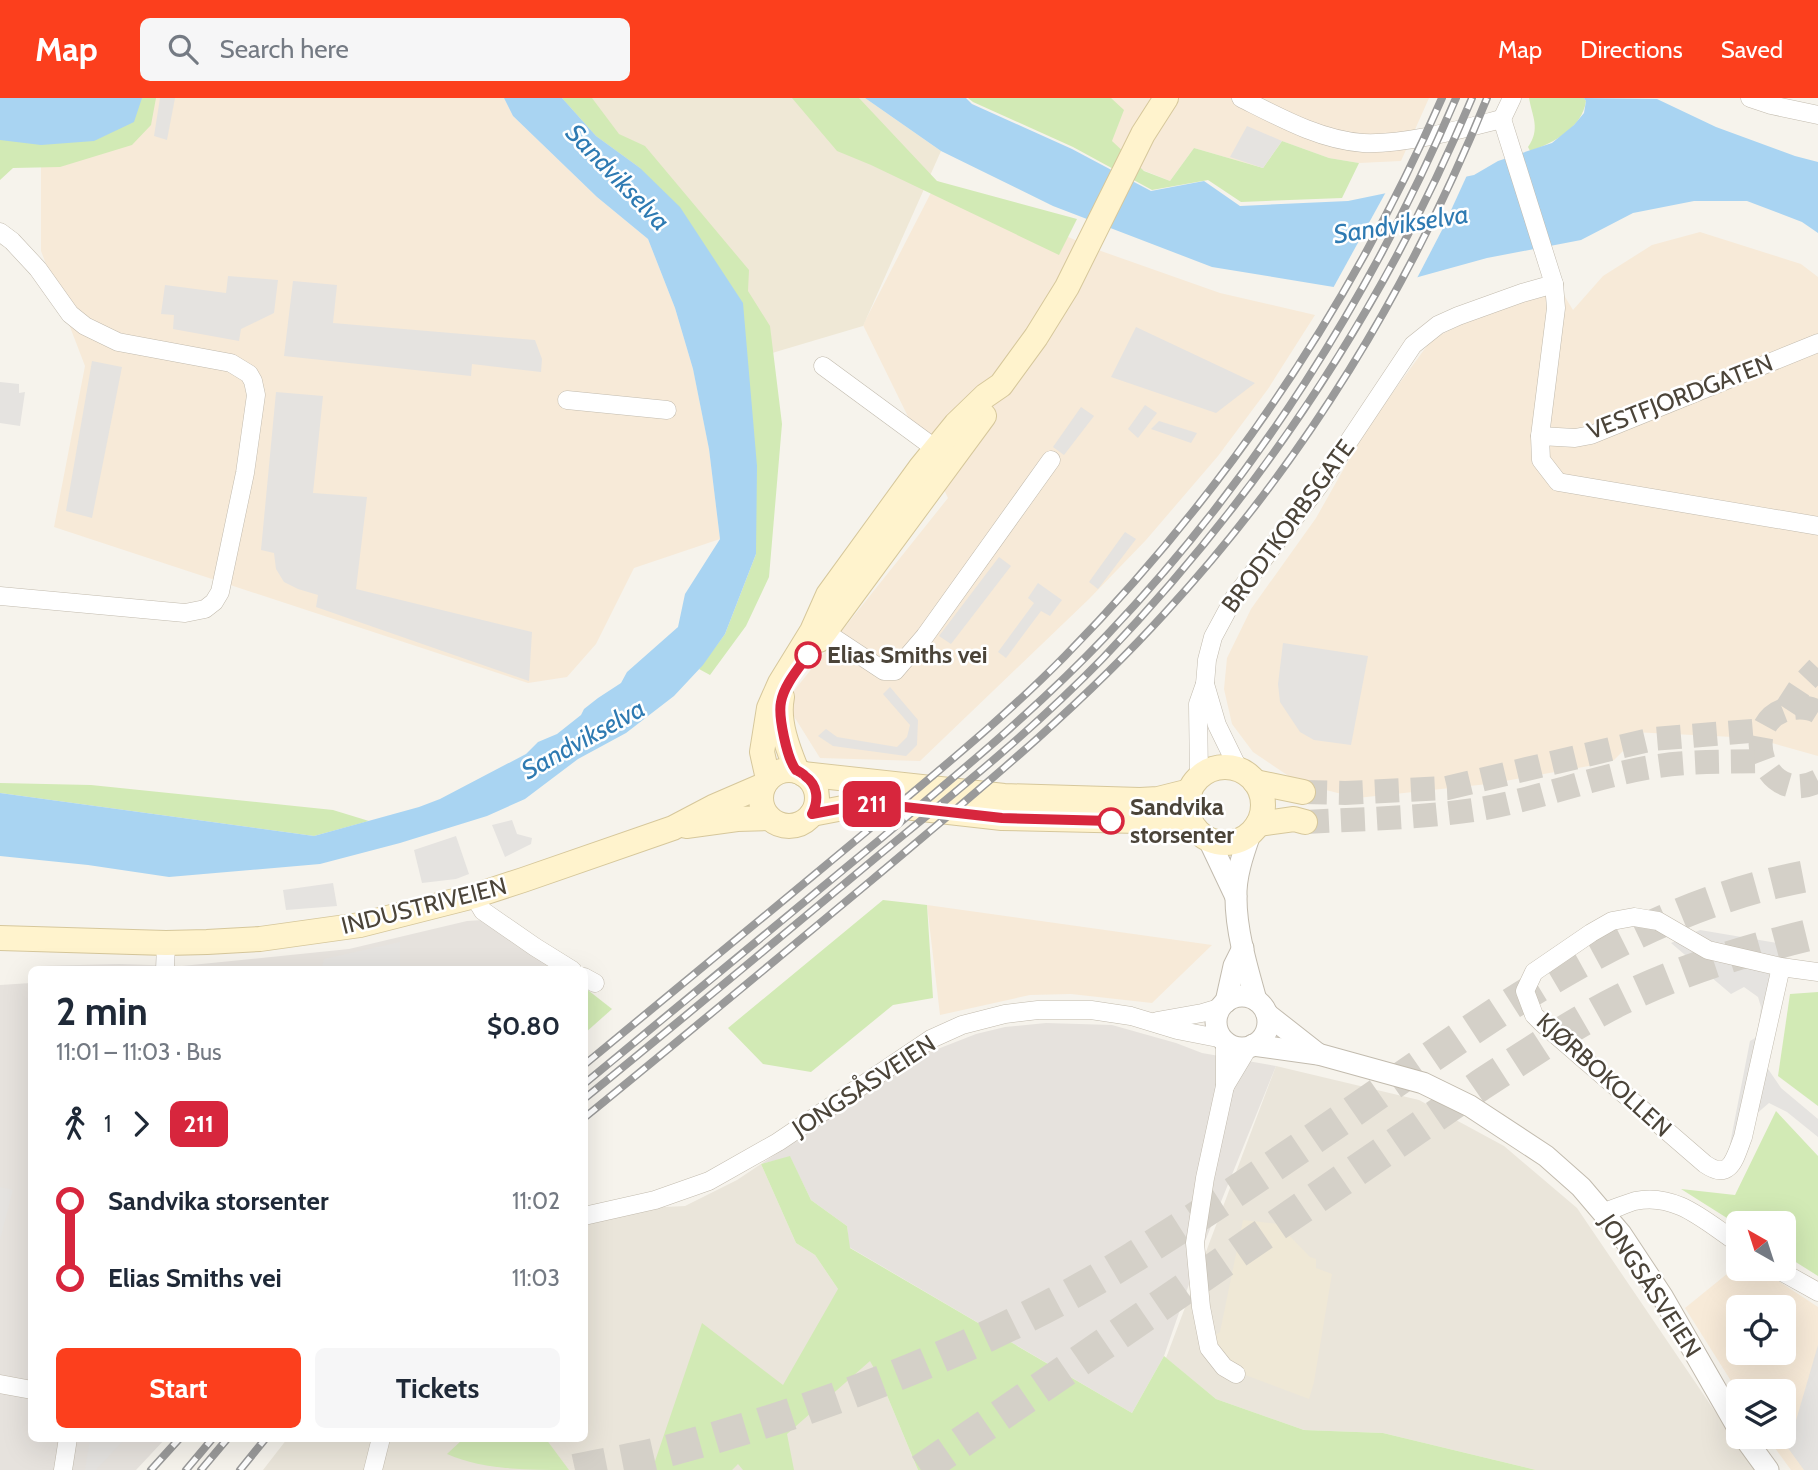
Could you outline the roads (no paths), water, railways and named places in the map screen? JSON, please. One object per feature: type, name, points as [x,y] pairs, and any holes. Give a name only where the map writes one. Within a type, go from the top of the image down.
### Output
[{"type":"main road","points":[[1143,134],[1154,98]]},
{"type":"main road","points":[[943,454],[836,583],[812,631],[779,683],[769,708],[762,752],[766,782],[761,799],[769,818],[781,825],[802,823],[816,808],[817,794],[811,780],[800,772],[784,733],[781,701],[794,677],[943,454],[966,415],[1000,385],[1053,312],[1143,134],[1166,98]]},
{"type":"main road","points":[[766,782],[779,771],[800,772],[1004,796],[1140,800],[1158,799],[1194,785],[1217,768],[1303,792]]},
{"type":"main road","points":[[1247,776],[1263,803],[1254,829]]},
{"type":"main road","name":"INDUSTRIVEIEN","points":[[0,938],[166,943],[260,939],[360,925],[474,896],[673,828],[766,782]]},
{"type":"main road","points":[[1194,785],[1187,805],[1189,818],[1202,834]]},
{"type":"main road","points":[[812,814],[869,803],[1002,818],[1139,821],[1175,825],[1230,843],[1240,840],[1254,829],[1294,819],[1304,822]]},
{"type":"main road","name":"INDUSTRIVEIEN","points":[[673,828],[737,819],[769,818]]},
{"type":"street","points":[[1241,98],[1320,134],[1363,143],[1389,142],[1502,119]]},
{"type":"street","points":[[1512,98],[1502,119],[1547,254],[1556,308],[1540,436],[1541,460],[1558,482],[1818,526]]},
{"type":"street","points":[[1751,98],[1770,106],[1818,115]]},
{"type":"street","points":[[0,232],[38,269],[70,314],[85,326],[118,342],[221,359],[244,369],[253,381],[256,394],[245,472],[220,592],[214,602],[205,609],[185,613],[0,596]]},
{"type":"street","name":"BRODTKORBSGATE","points":[[1194,785],[1198,704],[1205,684],[1213,637],[1234,598],[1321,483],[1413,345],[1438,325],[1522,292],[1554,284]]},
{"type":"street","name":"VESTFJORDGATEN","points":[[1540,436],[1575,438],[1591,435],[1818,343]]},
{"type":"street","points":[[822,366],[943,454]]},
{"type":"street","points":[[567,400],[662,410]]},
{"type":"street","points":[[825,632],[884,671],[895,671],[925,636],[1051,460]]},
{"type":"street","name":"BRODTKORBSGATE","points":[[1205,684],[1217,725],[1247,776]]},
{"type":"street","points":[[1225,1086],[1251,1046],[1266,1032],[1243,948],[1236,897],[1238,875],[1254,829]]},
{"type":"street","points":[[1202,834],[1236,897]]},
{"type":"street","points":[[474,896],[483,911],[566,966]]},
{"type":"street","name":"KJØRBOKOLLEN","points":[[1781,967],[1743,1137],[1735,1158],[1728,1169],[1722,1171],[1714,1170],[1705,1164],[1542,1023],[1534,1015],[1525,991],[1534,972],[1612,921],[1634,917],[1658,921],[1708,950],[1781,967],[1818,972]]},
{"type":"street","points":[[166,943],[166,966]]},
{"type":"street","points":[[1236,1374],[1224,1367],[1209,1348],[1201,1307],[1195,1243],[1205,1178],[1225,1086],[1224,1040],[1217,1026],[1234,966],[1243,948]]},
{"type":"street","points":[[1224,1004],[1240,996],[1261,1007]]},
{"type":"street","name":"JONGSÅSVEIEN","points":[[1155,1022],[1202,1013],[1224,1004]]},
{"type":"street","name":"JONGSÅSVEIEN","points":[[1261,1007],[1318,1054]]},
{"type":"street","name":"JONGSÅSVEIEN","points":[[588,1215],[655,1200],[709,1181],[778,1142],[931,1039],[962,1026],[1005,1014],[1038,1010],[1109,1012],[1224,1040]]},
{"type":"street","points":[[1224,1040],[1237,1047],[1251,1046]]},
{"type":"street","name":"JONGSÅSVEIEN","points":[[1251,1046],[1318,1054],[1420,1082],[1471,1106],[1546,1156],[1577,1183],[1604,1212],[1655,1285],[1726,1407]]},
{"type":"street","points":[[1604,1212],[1635,1201],[1659,1199],[1678,1203],[1726,1235]]},
{"type":"street","points":[[1796,1280],[1818,1292]]},
{"type":"street","points":[[0,1384],[28,1389]]},
{"type":"street","points":[[63,1470],[67,1442]]},
{"type":"street","points":[[373,1470],[380,1442]]},
{"type":"street","points":[[1753,1449],[1768,1470]]},
{"type":"water","points":[[0,98],[142,98],[134,122],[94,141],[41,145],[0,140]]},
{"type":"water","name":"Sandvikselva","points":[[504,98],[562,98],[596,136],[640,168],[680,207],[743,303],[757,466],[756,554],[725,634],[703,665],[674,696],[626,733],[578,759],[525,799],[487,816],[400,843],[320,864],[169,877],[0,856],[0,793],[314,836],[419,807],[440,799],[526,754],[538,742],[557,734],[581,715],[584,709],[621,683],[627,672],[678,627],[685,594],[720,539],[709,449],[693,369],[675,308],[648,239],[597,197],[513,116]]},
{"type":"water","name":"Sandvikselva","points":[[865,98],[966,98],[972,104],[1072,149],[1151,191],[1204,181],[1240,206],[1348,201],[1474,175],[1498,161],[1552,143],[1584,113],[1584,98],[1657,99],[1716,127],[1818,162],[1818,233],[1802,222],[1747,201],[1694,201],[1633,213],[1581,240],[1487,258],[1364,292],[1212,267],[1053,206],[941,151]]},
{"type":"tunnel","points":[[1786,709],[1801,686],[1818,668]]},
{"type":"tunnel","points":[[1818,712],[1809,708],[1792,708],[1774,715],[1764,728],[1761,743],[1763,759],[1771,773],[1783,783],[1799,786],[1818,781]]},
{"type":"tunnel","points":[[1303,792],[1345,793],[1447,788],[1653,739],[1763,730]]},
{"type":"tunnel","points":[[1305,822],[1458,812],[1502,805],[1651,767],[1763,761]]},
{"type":"tunnel","points":[[575,1470],[671,1450],[791,1414],[910,1370],[1025,1318],[1134,1257],[1288,1156],[1481,1023],[1586,959],[1641,931],[1698,907],[1757,888],[1818,874]]},
{"type":"tunnel","points":[[921,1470],[1482,1084],[1567,1029],[1620,1000],[1692,969],[1818,933]]},
{"type":"railway","points":[[588,1062],[971,743],[1042,679],[1123,594],[1178,530],[1230,463],[1325,323],[1367,250],[1442,98]]},
{"type":"railway","points":[[588,1081],[998,738],[1081,662],[1161,575],[1212,513],[1306,382],[1387,243],[1456,98]]},
{"type":"railway","points":[[588,1096],[1020,737],[1103,658],[1160,596],[1265,464],[1358,324],[1438,175],[1472,98]]},
{"type":"railway","points":[[588,1115],[986,783],[1096,684],[1165,613],[1263,496],[1349,370],[1424,237],[1487,98]]},
{"type":"railway","points":[[151,1470],[176,1442]]},
{"type":"railway","points":[[186,1470],[210,1442]]},
{"type":"railway","points":[[201,1470],[225,1442]]},
{"type":"railway","points":[[240,1470],[263,1442]]},
{"type":"place","name":"Elias Smiths vei","points":[[808,655]]},
{"type":"place","name":"Sandvika storsenter","points":[[1111,821]]}]
